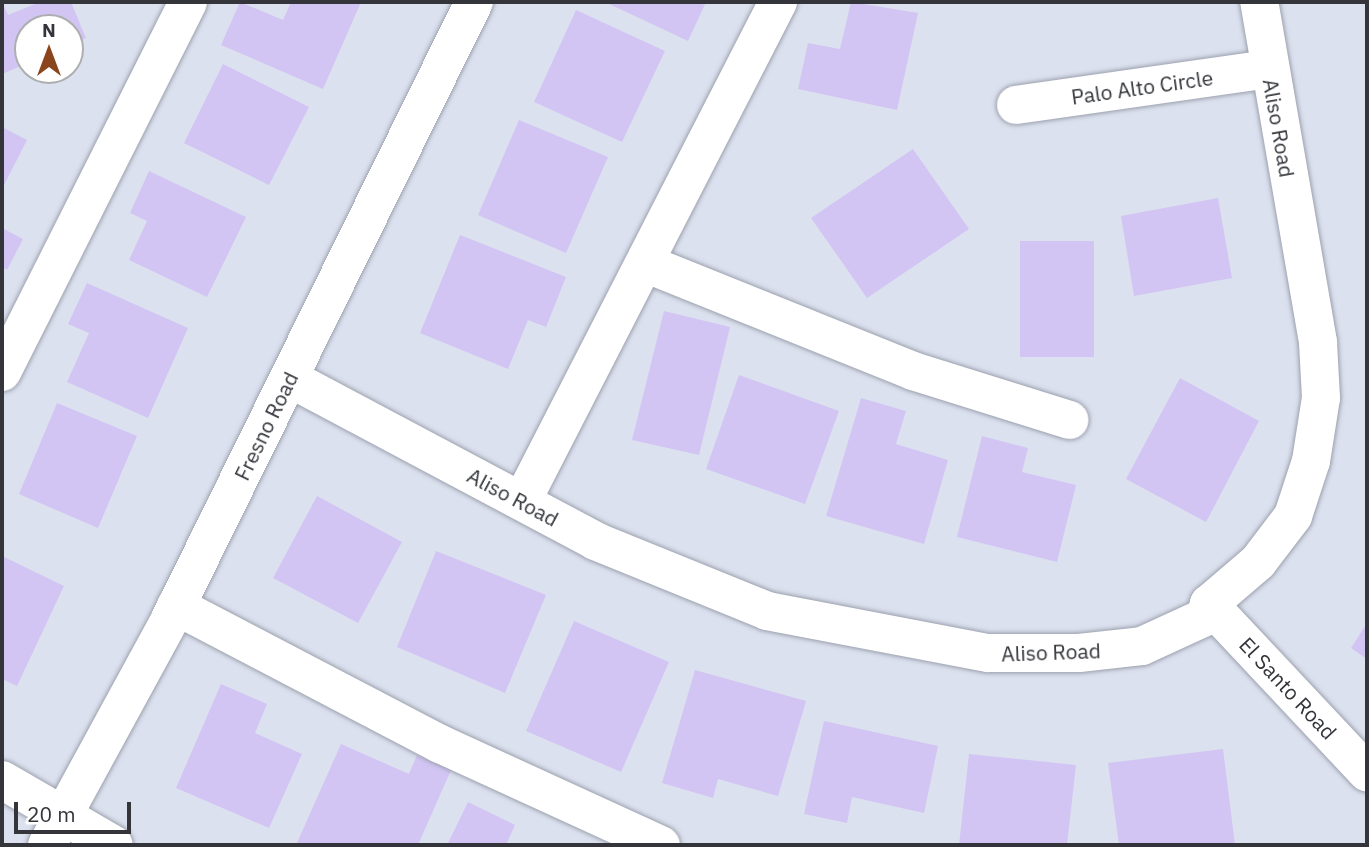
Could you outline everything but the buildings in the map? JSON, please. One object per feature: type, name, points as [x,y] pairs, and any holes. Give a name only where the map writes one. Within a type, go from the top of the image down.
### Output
[{"type":"street","points":[[2,372],[187,2]]},
{"type":"street","name":"Fresno Road","points":[[55,830],[176,606],[474,2]]},
{"type":"street","points":[[522,501],[647,264],[778,2]]},
{"type":"street","name":"Aliso Road","points":[[289,378],[595,541],[767,611],[988,653],[1079,653],[1142,646],[1205,617],[1209,604],[1258,562],[1293,516],[1311,461],[1321,398],[1318,342],[1268,69],[1259,2]]},
{"type":"street","name":"Palo Alto Circle","points":[[1016,105],[1268,69]]},
{"type":"street","points":[[647,264],[869,355],[991,399],[1069,420]]},
{"type":"street","name":"El Santo Road","points":[[1209,604],[1367,772]]},
{"type":"street","points":[[176,606],[440,744],[661,845]]},
{"type":"street","points":[[2,780],[55,830],[114,845]]}]
